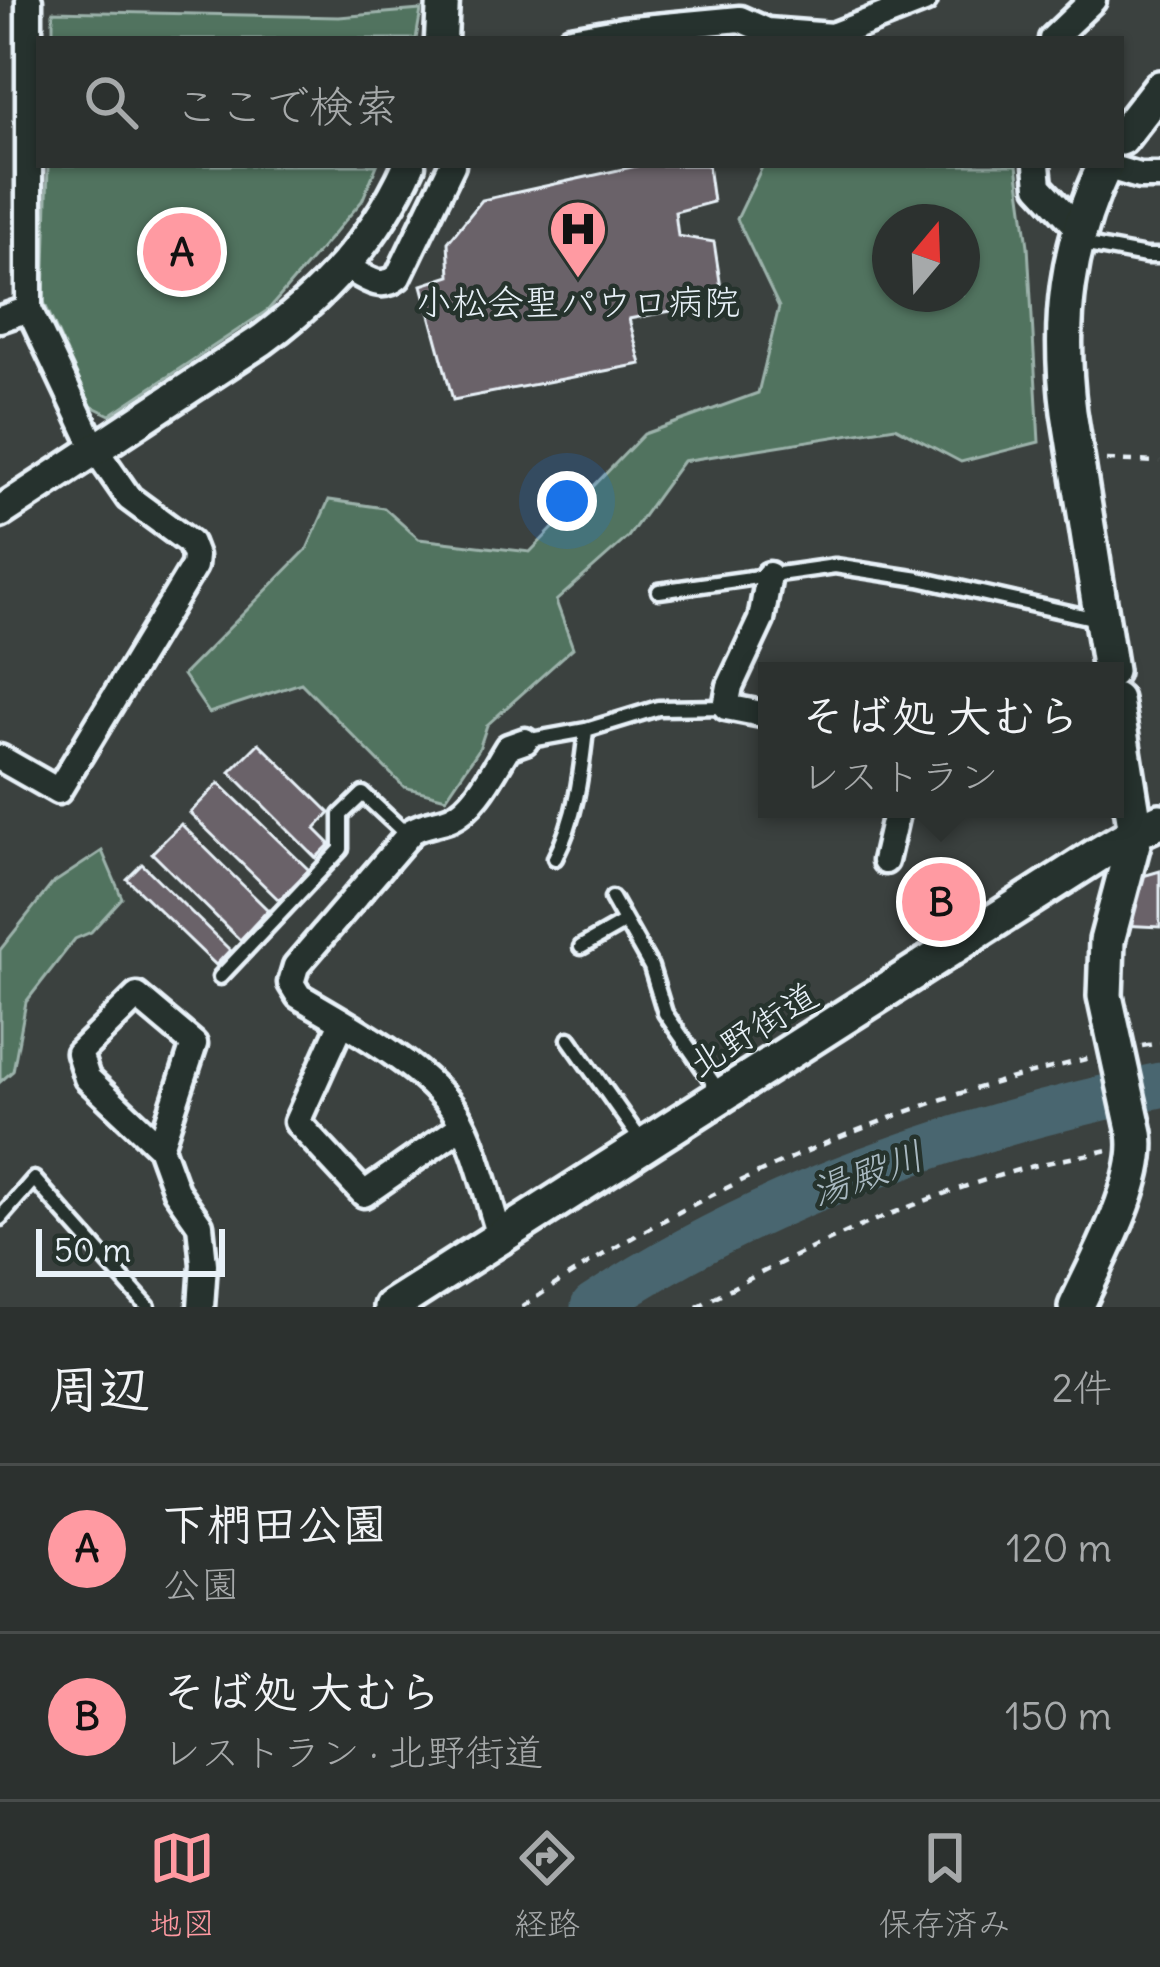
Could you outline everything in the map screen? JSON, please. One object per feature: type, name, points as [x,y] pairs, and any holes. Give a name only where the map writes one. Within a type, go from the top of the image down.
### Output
[{"type":"main road","points":[[1124,134],[1160,88]]},
{"type":"main road","points":[[1104,168],[1077,236],[1063,324],[1076,460],[1109,662]]},
{"type":"main road","points":[[1076,1307],[1122,1204],[1136,1138],[1105,997],[1107,940],[1148,826],[1124,795]]},
{"type":"main road","name":"北野街道","points":[[391,1307],[1148,826]]},
{"type":"street","points":[[0,758],[58,791],[194,566],[195,556],[190,543],[129,497],[95,449],[29,309],[29,0]]},
{"type":"street","points":[[441,36],[442,0]]},
{"type":"street","points":[[588,36],[740,19],[766,32],[832,36],[924,0]]},
{"type":"street","points":[[1055,36],[1093,0]]},
{"type":"street","points":[[0,56],[29,56]]},
{"type":"street","points":[[0,512],[279,328],[346,266],[407,168]]},
{"type":"street","points":[[346,266],[382,285],[398,277],[451,168]]},
{"type":"street","points":[[1037,168],[1039,187],[1077,236]]},
{"type":"street","points":[[1114,168],[1139,176],[1160,176]]},
{"type":"street","points":[[0,319],[29,309]]},
{"type":"street","points":[[758,713],[726,707],[730,686],[761,620],[769,575]]},
{"type":"street","points":[[500,1236],[454,1109],[410,1066],[299,996],[291,983],[296,966],[408,836],[424,823],[450,819],[461,811],[508,747],[525,741]]},
{"type":"street","points":[[885,860],[895,818]]},
{"type":"street","points":[[160,1147],[194,1044],[136,995],[79,1053],[87,1078],[160,1147],[176,1191],[200,1226],[201,1307]]},
{"type":"street","points":[[342,1022],[297,1122],[364,1193],[463,1126]]},
{"type":"lane","points":[[1077,236],[1160,256]]},
{"type":"lane","points":[[659,590],[835,566],[919,579],[1102,620]]},
{"type":"lane","points":[[525,741],[586,730],[658,708],[726,707]]},
{"type":"lane","points":[[555,858],[579,791],[586,730]]},
{"type":"lane","points":[[220,977],[341,849],[341,814],[363,794],[408,836]]},
{"type":"lane","points":[[612,898],[651,967],[665,1013],[722,1095]]},
{"type":"lane","points":[[581,947],[625,922]]},
{"type":"lane","points":[[568,1039],[643,1144]]},
{"type":"lane","points":[[0,1218],[34,1179],[148,1307]]},
{"type":"path","points":[[1076,460],[1160,462]]},
{"type":"path","points":[[523,1307],[633,1238],[795,1157],[941,1099],[1160,1042]]},
{"type":"path","points":[[697,1307],[824,1243],[921,1203],[1017,1170],[1136,1138]]},
{"type":"green space","points":[[421,10],[417,36],[53,36],[53,11],[339,17]]},
{"type":"green space","points":[[48,168],[376,168],[362,201],[268,310],[110,415],[91,406],[44,302]]},
{"type":"green space","points":[[762,168],[1017,168],[1028,246],[1039,442],[961,462],[895,427],[683,461],[628,537],[556,601],[573,648],[487,725],[479,749],[446,798],[404,787],[301,683],[209,713],[183,675],[307,549],[329,500],[384,508],[419,539],[530,552],[644,434],[758,393],[779,307],[737,219]]},
{"type":"green space","points":[[102,851],[122,898],[91,932],[75,939],[26,1002],[13,1071],[0,1082],[0,950],[52,884]]},
{"type":"building","name":"小松会聖パウロ病院","points":[[627,168],[708,168],[713,202],[675,212],[678,236],[714,242],[723,301],[629,319],[641,364],[453,400],[422,285],[450,276],[448,242],[482,200]]},
{"type":"building","points":[[259,743],[330,813],[315,829],[330,844],[316,858],[230,772]]},
{"type":"building","points":[[219,783],[309,870],[279,900],[190,813]]},
{"type":"building","points":[[181,824],[268,910],[240,940],[152,853]]},
{"type":"building","points":[[142,864],[230,950],[216,965],[127,879]]},
{"type":"building","points":[[1160,871],[1160,927],[1121,925],[1136,878]]},
{"type":"waterway","name":"湯殿川","points":[[593,1307],[725,1230],[866,1169],[1011,1122],[1160,1085]]},
{"type":"place","name":"下椚田公園","points":[[182,252]]},
{"type":"place","name":"小松会聖パウロ病院","points":[[578,280]]},
{"type":"place","name":"そば処 大むら","points":[[941,902]]}]
